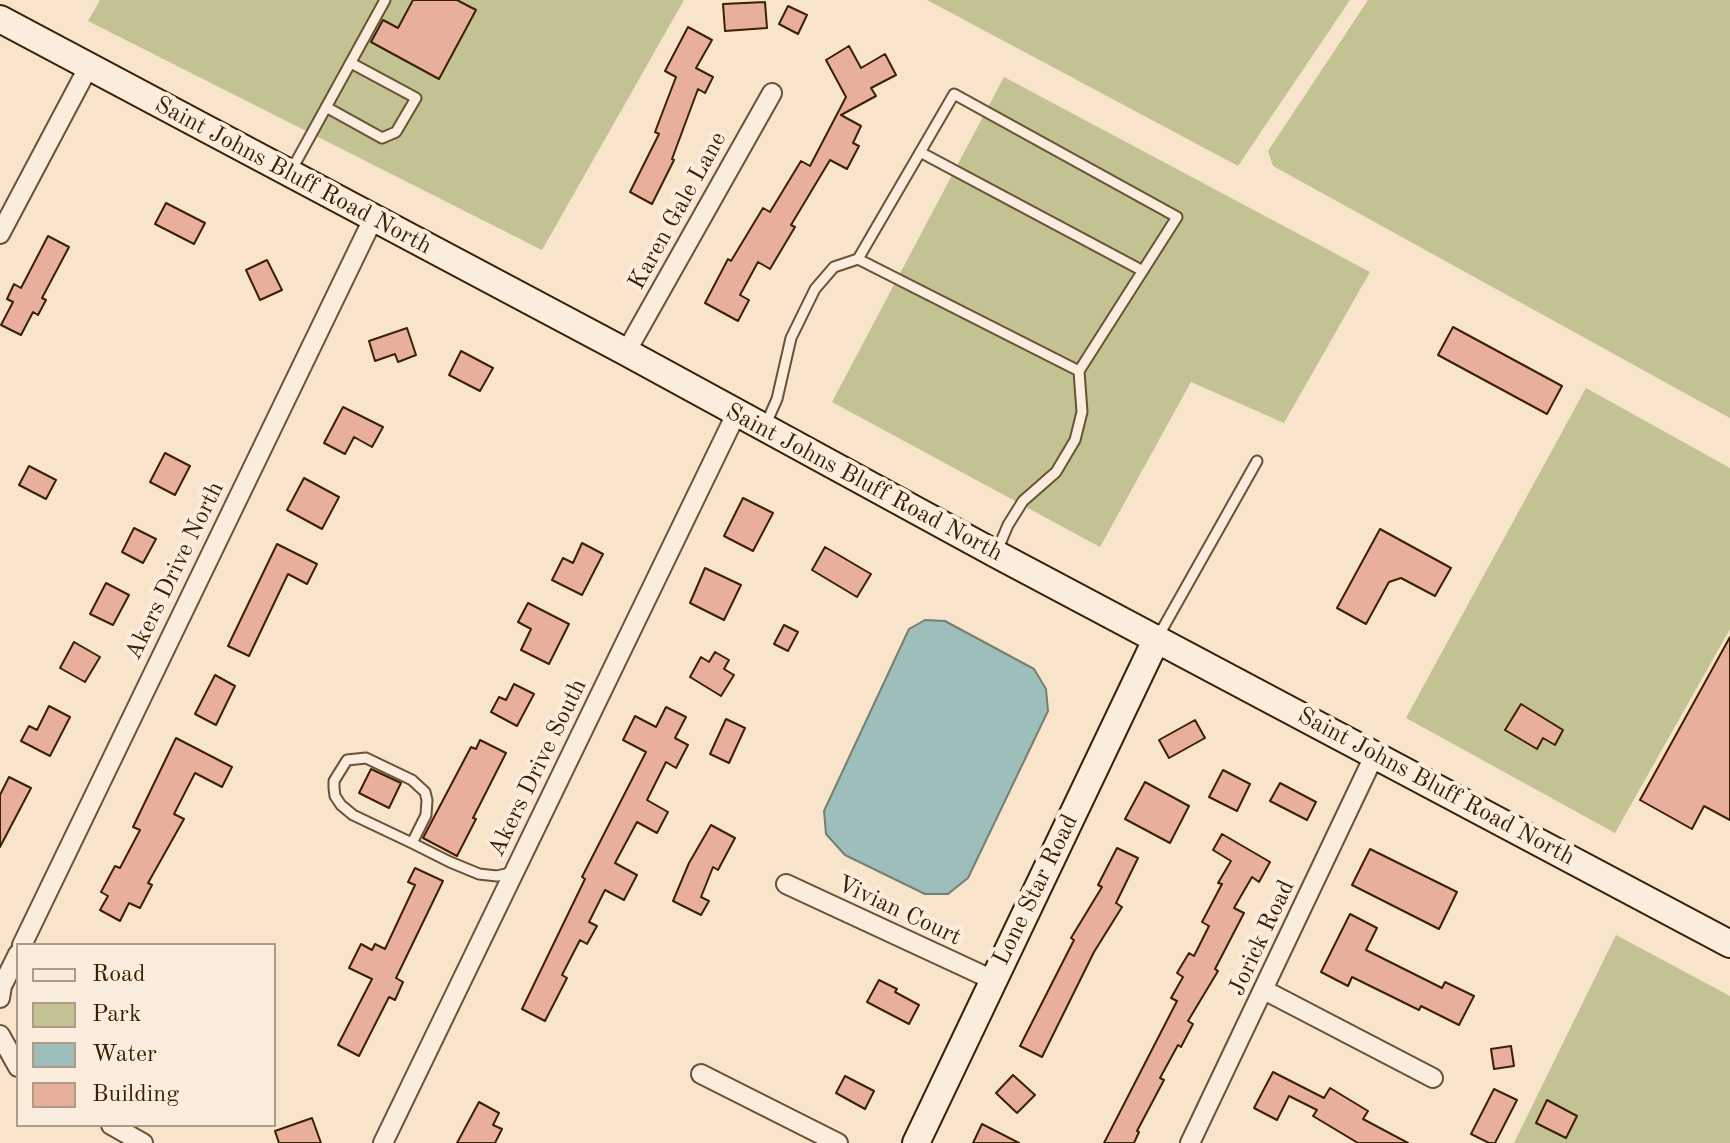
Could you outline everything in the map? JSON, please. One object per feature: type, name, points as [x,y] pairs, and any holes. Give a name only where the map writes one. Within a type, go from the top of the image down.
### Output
[{"type":"main road","name":"Saint Johns Bluff Road North","points":[[0,19],[1730,944]]},
{"type":"main road","name":"Lone Star Road","points":[[916,1143],[1157,638]]},
{"type":"street","points":[[0,234],[89,66]]},
{"type":"street","name":"Karen Gale Lane","points":[[626,352],[772,93]]},
{"type":"street","name":"Akers Drive North","points":[[23,943],[373,219]]},
{"type":"street","name":"Akers Drive South","points":[[383,1143],[736,414]]},
{"type":"street","name":"Jorick Road","points":[[1190,1143],[1375,754]]},
{"type":"street","name":"Vivian Court","points":[[786,884],[993,980]]},
{"type":"street","points":[[0,998],[2,986],[16,958]]},
{"type":"street","points":[[1264,990],[1433,1078]]},
{"type":"street","points":[[0,1037],[16,1064]]},
{"type":"street","points":[[701,1074],[838,1143]]},
{"type":"street","points":[[115,1127],[143,1143]]},
{"type":"lane","points":[[289,174],[385,0]]},
{"type":"lane","points":[[326,107],[382,138],[396,132],[416,98],[351,63]]},
{"type":"lane","points":[[763,429],[777,399],[791,338],[815,289],[834,267],[858,259],[954,94],[1177,217],[1079,371],[1082,412],[1075,440],[1056,472],[1023,501],[1008,525],[996,554]]},
{"type":"lane","points":[[920,152],[1143,271]]},
{"type":"lane","points":[[858,259],[1079,371]]},
{"type":"lane","points":[[1157,638],[1257,461]]},
{"type":"lane","points":[[412,843],[426,815],[425,792],[412,780],[366,758],[347,760],[334,781],[335,796],[353,815],[412,843],[479,874],[497,876],[514,872]]},
{"type":"green space","points":[[100,0],[684,0],[542,250],[88,21]]},
{"type":"green space","points":[[927,0],[1350,0],[1238,166]]},
{"type":"green space","points":[[1368,0],[1730,0],[1730,418],[1273,166],[1268,151]]},
{"type":"green space","points":[[1004,77],[1370,272],[1284,423],[1191,382],[1100,547],[832,402]]},
{"type":"green space","points":[[1586,388],[1730,468],[1730,629],[1615,833],[1406,718]]},
{"type":"green space","points":[[1616,935],[1730,996],[1730,1143],[1514,1143]]},
{"type":"water","points":[[925,620],[945,621],[1034,669],[1046,689],[1048,711],[968,878],[948,894],[925,894],[845,855],[826,834],[824,811],[909,629]]},
{"type":"building","points":[[413,0],[457,0],[476,10],[439,79],[371,42],[383,20],[398,28]]},
{"type":"building","points":[[765,2],[767,28],[725,31],[723,4]]},
{"type":"building","points":[[788,6],[807,15],[798,34],[779,24]]},
{"type":"building","points":[[688,27],[712,40],[696,68],[713,77],[705,93],[698,89],[674,160],[652,204],[630,192],[659,134],[655,132],[676,77],[665,71]]},
{"type":"building","points":[[849,46],[861,68],[885,54],[896,75],[871,88],[876,96],[841,115],[861,126],[853,143],[859,146],[847,169],[830,160],[791,225],[795,227],[770,269],[758,262],[740,295],[749,300],[738,321],[705,303],[728,259],[731,261],[763,208],[770,212],[801,161],[810,166],[846,97],[826,60]]},
{"type":"building","points":[[166,203],[205,223],[194,244],[155,224]]},
{"type":"building","points":[[48,236],[69,247],[42,298],[46,300],[38,315],[33,312],[21,335],[1,325],[13,302],[7,299],[14,284],[21,288]]},
{"type":"building","points":[[267,260],[282,290],[260,300],[246,270]]},
{"type":"building","points":[[1453,327],[1562,386],[1547,414],[1438,355]]},
{"type":"building","points":[[407,328],[416,355],[398,362],[395,354],[375,361],[369,341]]},
{"type":"building","points":[[461,351],[493,368],[480,391],[449,375]]},
{"type":"building","points":[[343,407],[383,427],[372,447],[354,437],[345,454],[324,443]]},
{"type":"building","points":[[165,453],[190,466],[175,495],[150,482]]},
{"type":"building","points":[[29,466],[56,480],[46,499],[19,485]]},
{"type":"building","points":[[304,478],[339,497],[322,529],[287,510]]},
{"type":"building","points":[[743,498],[773,513],[753,551],[724,536]]},
{"type":"building","points":[[134,528],[156,539],[143,563],[122,552]]},
{"type":"building","points":[[1380,529],[1451,568],[1435,596],[1401,578],[1389,582],[1366,624],[1337,608]]},
{"type":"building","points":[[582,543],[603,554],[582,595],[552,580],[563,558],[573,563]]},
{"type":"building","points":[[277,544],[317,564],[307,584],[288,574],[249,656],[228,646]]},
{"type":"building","points":[[825,547],[871,574],[857,597],[812,570]]},
{"type":"building","points":[[705,568],[741,585],[724,620],[690,603]]},
{"type":"building","points":[[106,583],[129,595],[113,625],[90,614]]},
{"type":"building","points":[[528,603],[569,624],[549,664],[521,650],[531,629],[518,622]]},
{"type":"building","points":[[784,625],[798,632],[788,651],[774,644]]},
{"type":"building","points":[[1730,637],[1730,820],[1704,806],[1692,829],[1640,800]]},
{"type":"building","points":[[74,642],[100,657],[85,682],[60,668]]},
{"type":"building","points":[[715,652],[729,660],[724,669],[734,675],[721,696],[690,677],[701,657],[709,662]]},
{"type":"building","points":[[215,675],[235,686],[216,725],[195,714]]},
{"type":"building","points":[[514,684],[534,694],[517,726],[491,712],[499,697],[506,700]]},
{"type":"building","points":[[1521,704],[1563,730],[1555,745],[1543,738],[1537,749],[1505,730]]},
{"type":"building","points":[[49,706],[70,717],[50,756],[21,741],[29,726],[37,730]]},
{"type":"building","points":[[666,707],[686,717],[675,738],[688,745],[676,768],[666,762],[647,800],[668,812],[657,833],[637,822],[615,863],[637,875],[624,900],[605,890],[589,922],[597,926],[587,944],[580,940],[562,975],[567,978],[545,1021],[522,1009],[585,879],[582,877],[646,752],[623,740],[635,716],[656,727]]},
{"type":"building","points":[[726,719],[745,728],[729,763],[710,754]]},
{"type":"building","points":[[1195,720],[1205,738],[1169,758],[1159,740]]},
{"type":"building","points":[[176,738],[232,767],[222,787],[195,773],[174,814],[184,819],[148,883],[152,885],[140,908],[129,903],[120,921],[100,910],[108,896],[101,892],[115,866],[120,868],[140,830],[133,827]]},
{"type":"building","points":[[480,740],[506,753],[457,856],[423,838],[471,747],[476,749]]},
{"type":"building","points":[[371,769],[401,783],[389,808],[359,793]]},
{"type":"building","points":[[1223,770],[1250,784],[1237,811],[1209,797]]},
{"type":"building","points":[[9,777],[31,788],[0,847],[0,795]]},
{"type":"building","points":[[1145,782],[1189,806],[1170,843],[1125,819]]},
{"type":"building","points":[[1280,783],[1316,802],[1307,820],[1270,801]]},
{"type":"building","points":[[711,825],[735,838],[718,870],[713,867],[701,897],[709,901],[701,915],[673,901],[689,863]]},
{"type":"building","points":[[1222,834],[1270,862],[1259,882],[1252,877],[1234,908],[1244,913],[1215,969],[1218,971],[1188,1021],[1193,1024],[1160,1078],[1164,1080],[1137,1131],[1134,1143],[1104,1143],[1177,1001],[1171,998],[1183,977],[1177,973],[1189,953],[1194,956],[1209,926],[1202,922],[1231,861],[1213,850]]},
{"type":"building","points":[[1117,848],[1138,858],[1116,903],[1122,907],[1094,952],[1042,1057],[1020,1046],[1074,940],[1071,938],[1102,887],[1098,885]]},
{"type":"building","points":[[1370,849],[1457,892],[1439,929],[1352,885]]},
{"type":"building","points":[[415,868],[443,881],[396,978],[403,982],[395,1000],[389,997],[359,1056],[338,1045],[372,979],[349,968],[361,944],[372,950],[375,944],[385,949],[415,885],[408,882]]},
{"type":"building","points":[[1350,914],[1377,928],[1366,950],[1442,988],[1445,982],[1474,996],[1459,1025],[1421,1006],[1419,1010],[1352,977],[1348,986],[1321,972]]},
{"type":"building","points":[[879,980],[919,1005],[909,1024],[867,1002]]},
{"type":"building","points":[[1511,1046],[1514,1066],[1494,1069],[1491,1049]]},
{"type":"building","points":[[1273,1072],[1324,1098],[1330,1088],[1368,1111],[1363,1119],[1408,1143],[1358,1143],[1313,1116],[1317,1110],[1289,1096],[1277,1120],[1254,1108]]},
{"type":"building","points":[[1013,1075],[1035,1095],[1017,1113],[996,1093]]},
{"type":"building","points":[[845,1076],[874,1091],[865,1109],[836,1093]]},
{"type":"building","points":[[1494,1089],[1517,1100],[1495,1143],[1489,1143],[1471,1134]]},
{"type":"building","points":[[1547,1100],[1577,1116],[1566,1138],[1536,1123]]},
{"type":"building","points":[[479,1102],[499,1113],[493,1125],[502,1129],[495,1143],[457,1143]]},
{"type":"building","points":[[312,1118],[321,1143],[279,1143],[275,1131]]},
{"type":"building","points":[[982,1124],[1019,1143],[973,1143]]}]
